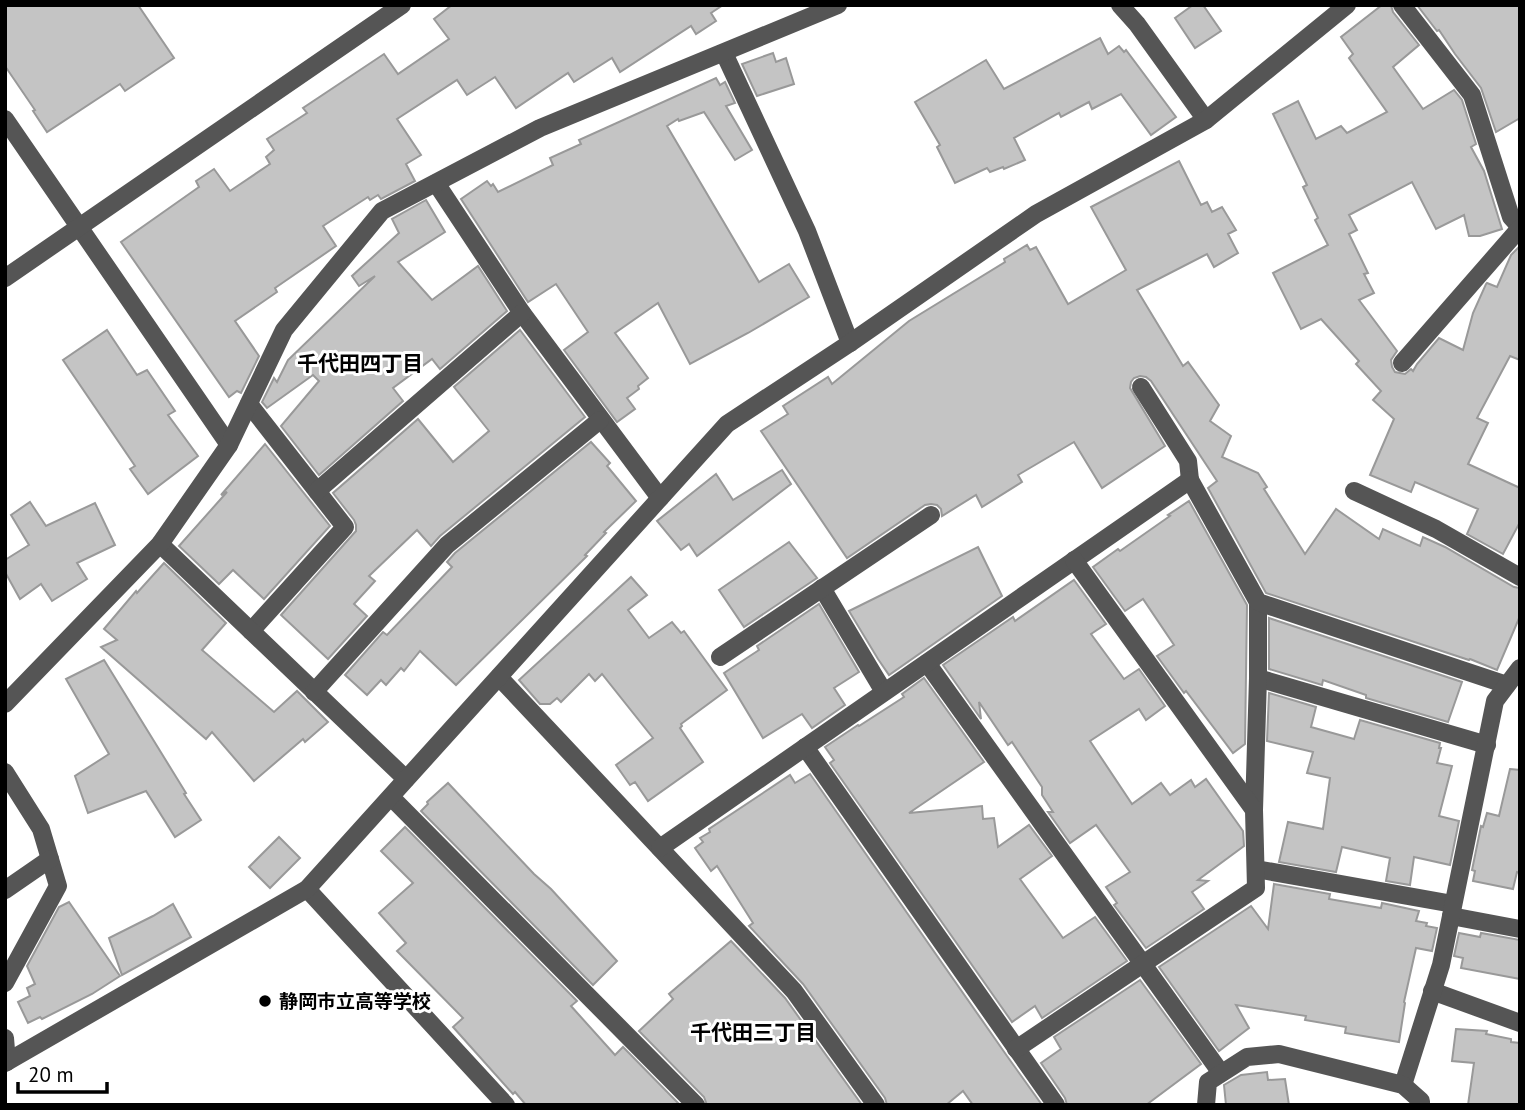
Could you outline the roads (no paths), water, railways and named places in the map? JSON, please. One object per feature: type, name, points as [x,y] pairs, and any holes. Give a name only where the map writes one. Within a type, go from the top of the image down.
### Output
[{"type":"street","points":[[5,278],[402,5]]},
{"type":"street","points":[[5,704],[160,544],[229,445],[284,330],[382,211],[540,128],[838,5]]},
{"type":"street","points":[[1120,5],[1137,24],[1206,120]]},
{"type":"street","points":[[5,1038],[6,1062],[307,889],[727,424],[850,343],[1036,214],[1206,120],[1347,5]]},
{"type":"street","points":[[1402,5],[1472,95],[1511,217],[1520,228],[1402,363]]},
{"type":"street","points":[[724,53],[807,231],[850,343]]},
{"type":"street","points":[[5,119],[229,445]]},
{"type":"street","points":[[436,183],[522,313],[660,498]]},
{"type":"street","points":[[317,491],[522,313]]},
{"type":"street","points":[[1016,1049],[1256,888],[1254,810],[1258,602],[1190,480],[1188,461],[1141,387]]},
{"type":"street","points":[[249,404],[345,527],[251,631]]},
{"type":"street","points":[[314,692],[447,545],[600,419]]},
{"type":"street","points":[[660,848],[1190,480]]},
{"type":"street","points":[[1354,491],[1436,529],[1520,577]]},
{"type":"street","points":[[720,657],[930,515]]},
{"type":"street","points":[[160,544],[406,779]]},
{"type":"street","points":[[1074,560],[1254,810]]},
{"type":"street","points":[[822,588],[884,692]]},
{"type":"street","points":[[1258,602],[1507,685]]},
{"type":"street","points":[[927,663],[1221,1073]]},
{"type":"street","points":[[1403,1085],[1440,965],[1496,701],[1520,668]]},
{"type":"street","points":[[499,677],[794,991],[876,1105]]},
{"type":"street","points":[[1258,678],[1486,745]]},
{"type":"street","points":[[805,747],[1056,1105]]},
{"type":"street","points":[[5,772],[41,830],[58,886],[5,983]]},
{"type":"street","points":[[391,797],[696,1105]]},
{"type":"street","points":[[5,890],[50,859]]},
{"type":"street","points":[[1256,869],[1452,910],[1520,929]]},
{"type":"street","points":[[307,889],[506,1105]]},
{"type":"street","points":[[1432,991],[1520,1023]]},
{"type":"street","points":[[1206,1105],[1208,1082],[1247,1057],[1279,1054],[1403,1085],[1421,1101],[1421,1105]]},
{"type":"place","name":"静岡市立高等学校","points":[[265,1001]]},
{"type":"district","name":"千代田四丁目","points":[[360,363]]},
{"type":"district","name":"千代田三丁目","points":[[753,1032]]}]
